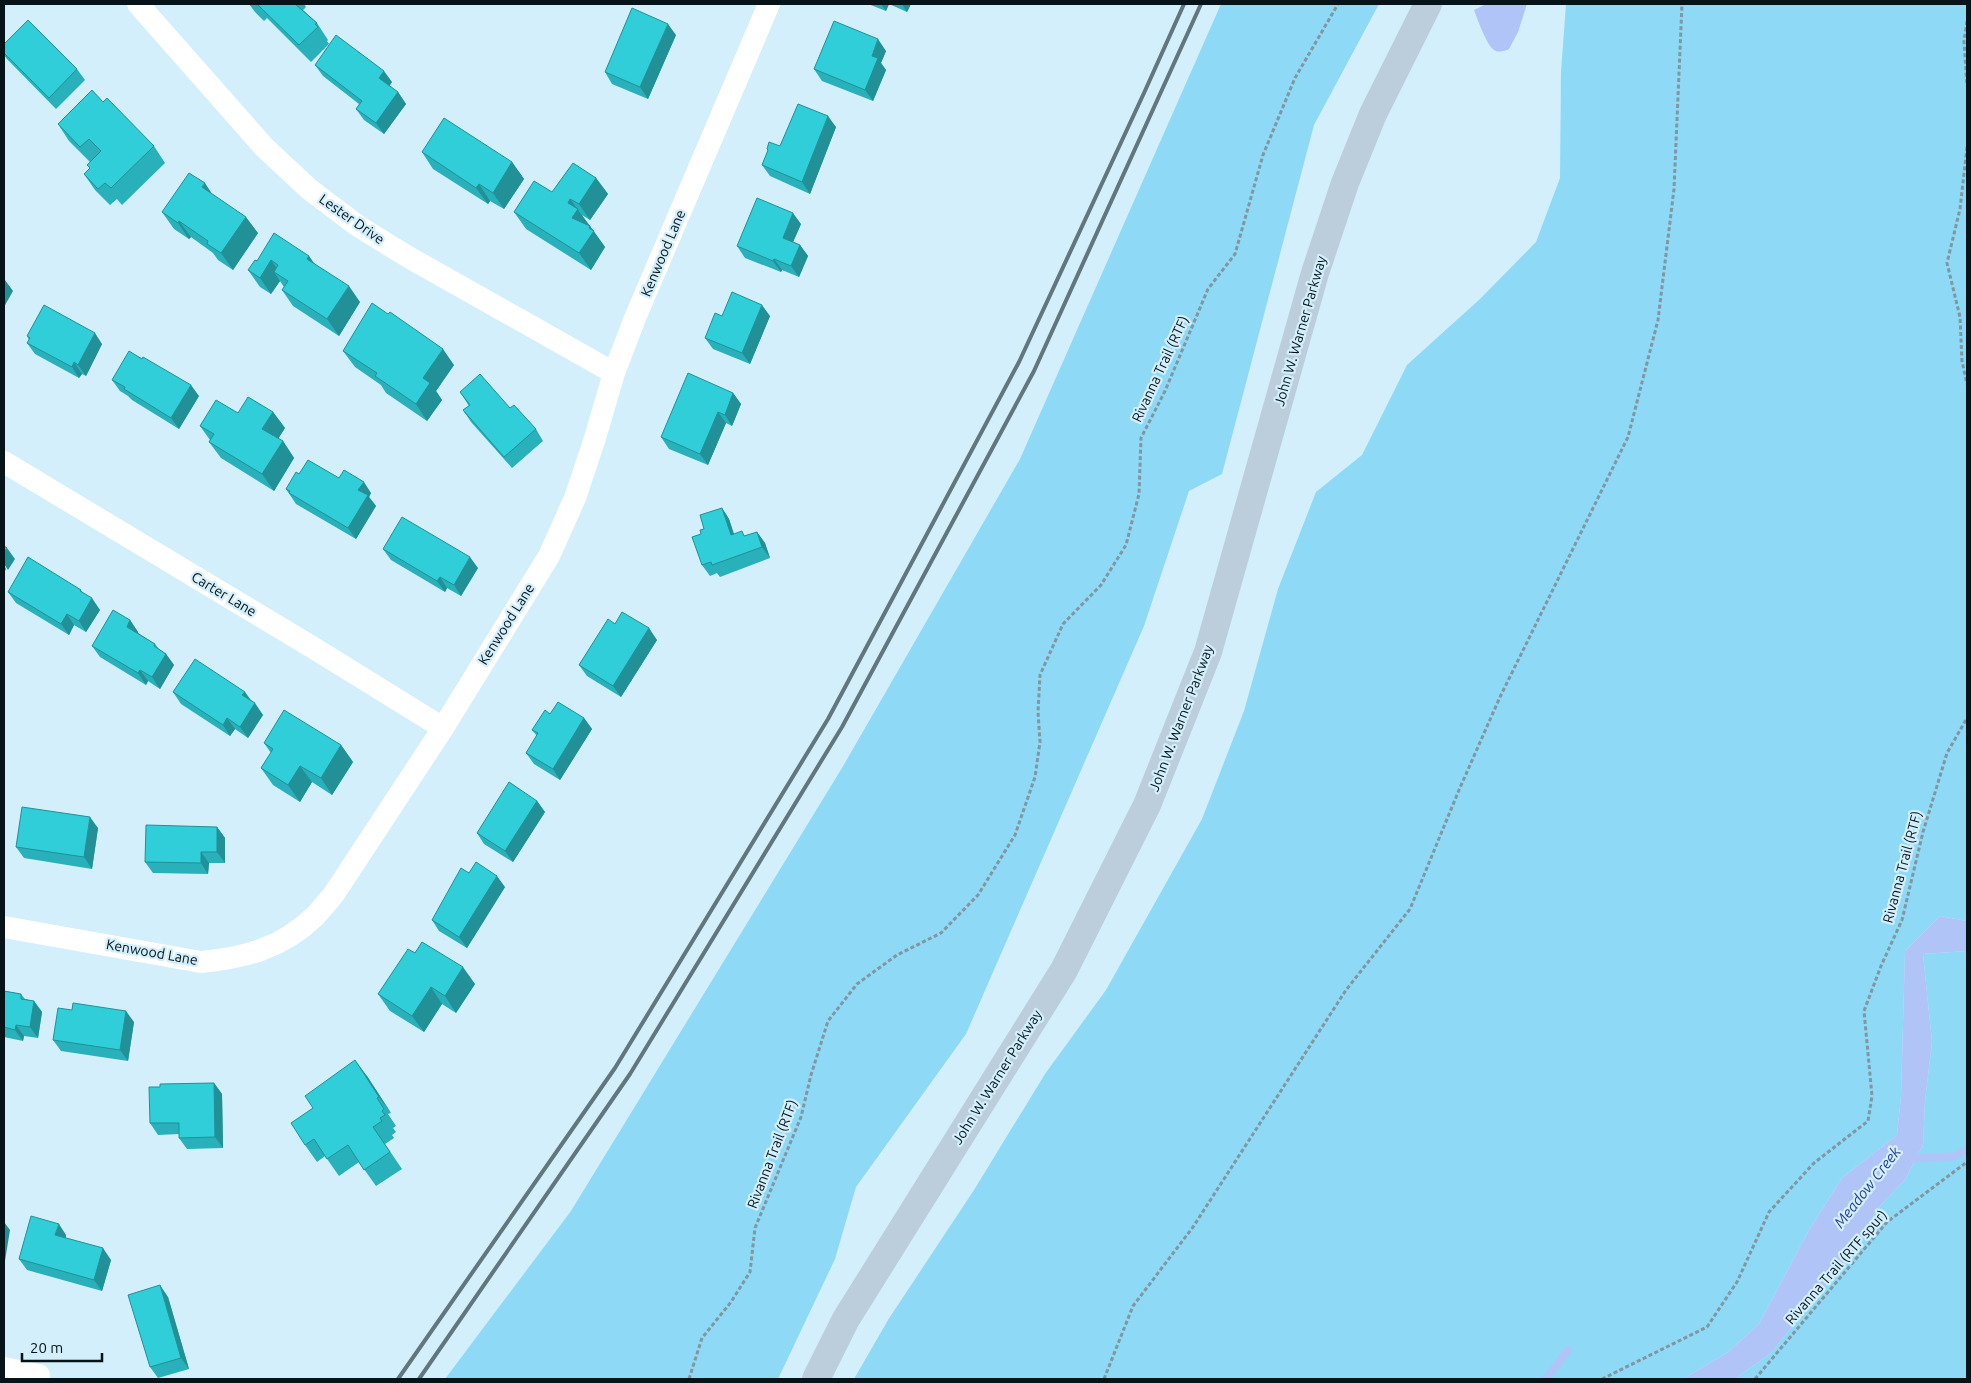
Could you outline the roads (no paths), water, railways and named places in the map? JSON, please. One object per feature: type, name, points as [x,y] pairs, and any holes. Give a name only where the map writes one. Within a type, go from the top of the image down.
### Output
[{"type":"main road","name":"John W. Warner Parkway","points":[[816,1379],[846,1319],[1064,970],[1147,805],[1208,652],[1316,273],[1346,183],[1373,114],[1428,4]]},
{"type":"street","name":"Lester Drive","points":[[138,4],[264,147],[309,189],[358,226],[614,373]]},
{"type":"street","name":"Kenwood Lane","points":[[4,927],[201,962],[232,959],[267,948],[289,937],[314,918],[334,894],[442,728],[549,556],[575,498],[614,373],[768,4]]},
{"type":"street","name":"Carter Lane","points":[[4,462],[312,647],[442,728]]},
{"type":"street","points":[[4,1368],[39,1375]]},
{"type":"water","points":[[1486,4],[1527,4],[1518,32],[1509,49],[1500,52],[1494,50],[1485,37],[1474,10]]},
{"type":"water","name":"Meadow Creek","points":[[1940,916],[1967,921],[1967,951],[1923,954],[1932,1042],[1925,1101],[1923,1145],[1905,1180],[1878,1208],[1844,1262],[1771,1353],[1735,1379],[1683,1379],[1728,1352],[1759,1324],[1809,1230],[1842,1178],[1897,1135],[1901,1096],[1905,951]]},
{"type":"waterway","name":"Meadow Creek","points":[[1906,1159],[1956,1156],[1967,1149]]},
{"type":"waterway","points":[[1546,1379],[1568,1350]]},
{"type":"railway","points":[[398,1379],[615,1068],[828,719],[1019,362],[1184,4]]},
{"type":"railway","points":[[419,1379],[630,1074],[842,727],[1034,371],[1201,4]]}]
